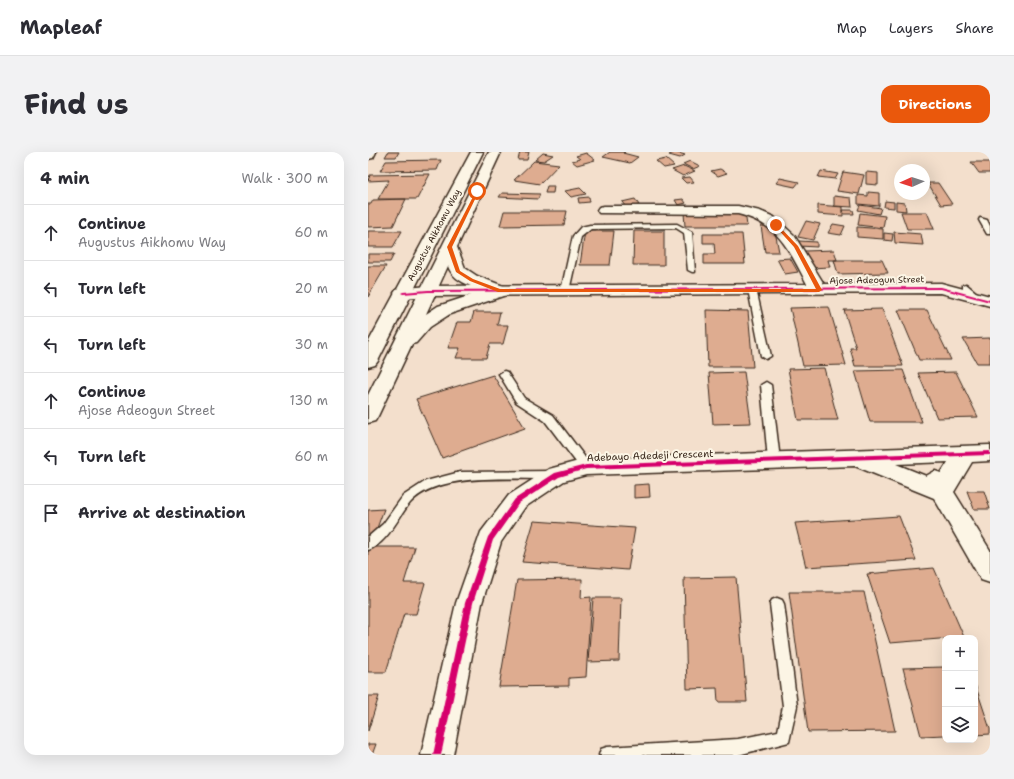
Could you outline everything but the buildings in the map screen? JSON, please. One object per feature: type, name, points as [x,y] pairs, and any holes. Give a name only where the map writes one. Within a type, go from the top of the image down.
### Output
[{"type":"street","name":"Augustus Aikhomu Way","points":[[368,362],[372,347],[403,293],[477,152]]},
{"type":"street","name":"Augustus Aikhomu Way","points":[[368,416],[495,152]]},
{"type":"street","points":[[604,210],[738,210],[755,212],[776,225],[796,246],[819,290]]},
{"type":"street","points":[[449,247],[458,271],[471,280],[500,291]]},
{"type":"street","name":"Ajose Adeogun Street","points":[[403,293],[428,291],[819,290],[941,288],[977,294]]},
{"type":"street","points":[[400,349],[424,323],[444,310],[500,291]]},
{"type":"street","name":"Adebayo Adedeji Crescent","points":[[437,755],[469,603],[490,539],[517,501],[557,475],[586,467],[990,453]]},
{"type":"street","points":[[942,492],[965,454]]},
{"type":"street","points":[[921,455],[990,572]]},
{"type":"street","points":[[854,457],[942,492]]},
{"type":"lane","points":[[983,220],[990,232]]},
{"type":"lane","points":[[565,291],[577,236],[580,232],[590,227],[677,226],[684,228],[688,232],[692,270]]},
{"type":"lane","points":[[752,289],[766,356]]},
{"type":"lane","points":[[504,374],[520,400],[549,418],[586,467]]},
{"type":"lane","points":[[766,385],[774,460]]},
{"type":"lane","points":[[368,545],[387,527],[407,499],[430,484],[460,476],[557,475]]},
{"type":"lane","points":[[607,755],[738,747],[784,737],[790,706],[777,604]]},
{"type":"cycle path","points":[[403,293],[428,291],[941,288],[990,301]]},
{"type":"cycle path","points":[[437,755],[469,603],[490,539],[517,501],[557,475],[586,467],[990,453]]},
{"type":"route","points":[[477,191],[449,247],[458,271],[471,280],[500,291],[752,289],[819,290],[796,246],[776,225]]}]
